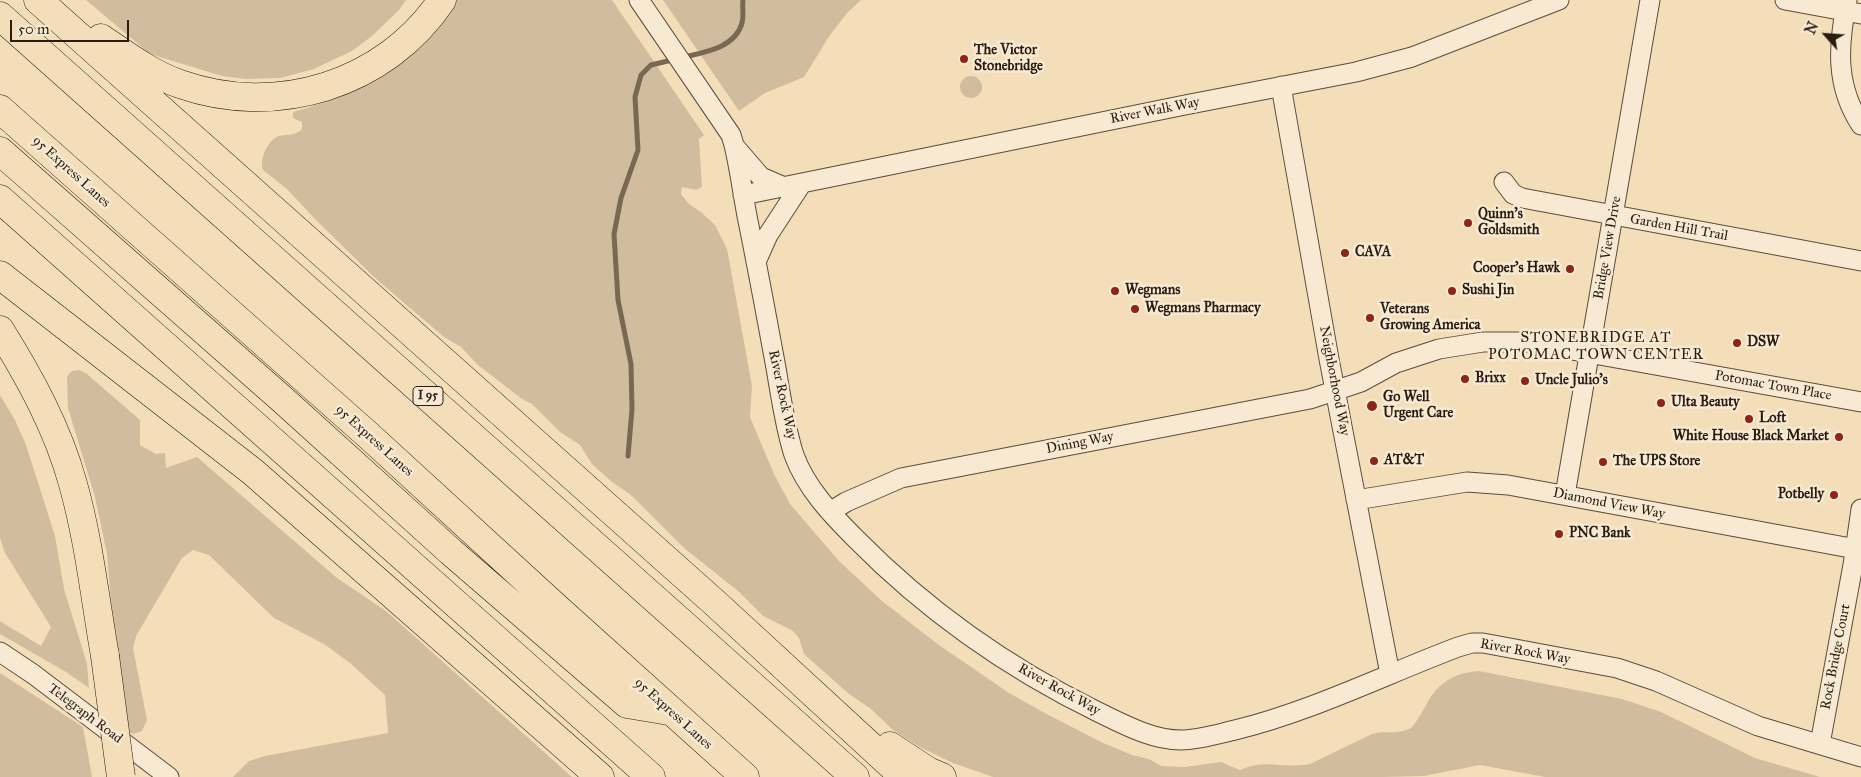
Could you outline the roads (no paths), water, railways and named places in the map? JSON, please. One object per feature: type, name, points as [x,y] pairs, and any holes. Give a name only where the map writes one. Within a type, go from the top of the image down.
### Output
[{"type":"highway","points":[[38,0],[768,652],[904,777]]},
{"type":"highway","points":[[46,0],[153,72],[178,84],[206,92],[267,98],[311,92],[337,84],[362,72],[409,40],[442,0]]},
{"type":"highway","name":"I 95","points":[[0,16],[855,777]]},
{"type":"highway","name":"95 Express Lanes","points":[[0,109],[368,436],[669,711],[745,777]]},
{"type":"highway","points":[[0,152],[276,394],[451,552],[627,704],[669,711]]},
{"type":"highway","points":[[0,199],[651,777]]},
{"type":"highway","points":[[0,275],[253,472],[600,777]]},
{"type":"highway","points":[[0,330],[39,397],[58,439],[73,483],[84,527],[105,656],[121,777]]},
{"type":"highway","points":[[768,652],[897,751],[928,771],[942,777]]},
{"type":"street","name":"River Rock Way","points":[[639,0],[732,140],[784,412],[795,456],[814,492],[830,512],[873,556],[922,599],[975,640],[1026,673],[1122,724],[1170,739],[1182,740],[1222,733],[1284,716],[1458,647],[1472,642],[1483,643],[1617,668],[1664,684],[1758,726],[1861,757]]},
{"type":"street","name":"River Walk Way","points":[[744,195],[1356,72],[1412,57],[1560,0]]},
{"type":"street","name":"Bridge View Drive","points":[[1565,495],[1650,0]]},
{"type":"street","points":[[1786,0],[1851,8],[1839,52],[1841,73],[1849,104],[1861,125]]},
{"type":"street","name":"Neighborhood Way","points":[[1281,86],[1356,500],[1390,674]]},
{"type":"street","points":[[732,140],[761,177],[793,185],[756,262]]},
{"type":"street","name":"Garden Hill Trail","points":[[1504,182],[1513,194],[1522,198],[1861,261]]},
{"type":"street","name":"Potomac Town Place","points":[[1336,390],[1361,382],[1396,363],[1439,349],[1502,340],[1527,342],[1861,402]]},
{"type":"street","name":"Dining Way","points":[[830,512],[846,502],[901,478],[918,473],[1294,403],[1336,390]]},
{"type":"street","name":"Diamond View Way","points":[[1356,500],[1467,482],[1528,488],[1653,513],[1858,549]]},
{"type":"street","name":"Rock Bridge Court","points":[[1820,744],[1858,549],[1861,509]]},
{"type":"street","name":"Telegraph Road","points":[[0,652],[33,674],[170,777]]},
{"type":"waterway","points":[[684,57],[718,48],[733,38],[742,23],[743,0]]},
{"type":"waterway","points":[[628,456],[632,409],[631,364],[618,300],[614,234],[621,198],[638,150],[635,97],[641,75],[651,65],[676,59]]},
{"type":"place","name":"The Victor Stonebridge","points":[[964,59]]},
{"type":"place","name":"Quinn's Goldsmith","points":[[1468,223]]},
{"type":"place","name":"CAVA","points":[[1345,253]]},
{"type":"place","name":"Cooper's Hawk","points":[[1570,269]]},
{"type":"place","name":"Wegmans","points":[[1115,291]]},
{"type":"place","name":"Sushi Jin","points":[[1452,291]]},
{"type":"place","name":"Wegmans Pharmacy","points":[[1135,309]]},
{"type":"place","name":"Veterans Growing America","points":[[1370,318]]},
{"type":"place","name":"DSW","points":[[1737,343]]},
{"type":"place","name":"Brixx","points":[[1465,379]]},
{"type":"place","name":"Uncle Julio's","points":[[1525,381]]},
{"type":"place","name":"Ulta Beauty","points":[[1661,403]]},
{"type":"place","name":"Go Well Urgent Care","points":[[1372,406]]},
{"type":"place","name":"Loft","points":[[1749,419]]},
{"type":"place","name":"White House Black Market","points":[[1839,437]]},
{"type":"place","name":"AT&T","points":[[1374,461]]},
{"type":"place","name":"The UPS Store","points":[[1603,462]]},
{"type":"place","name":"Potbelly","points":[[1834,495]]},
{"type":"place","name":"PNC Bank","points":[[1559,534]]},
{"type":"district","name":"STONEBRIDGE AT POTOMAC TOWN CENTER","points":[[1596,346]]}]
